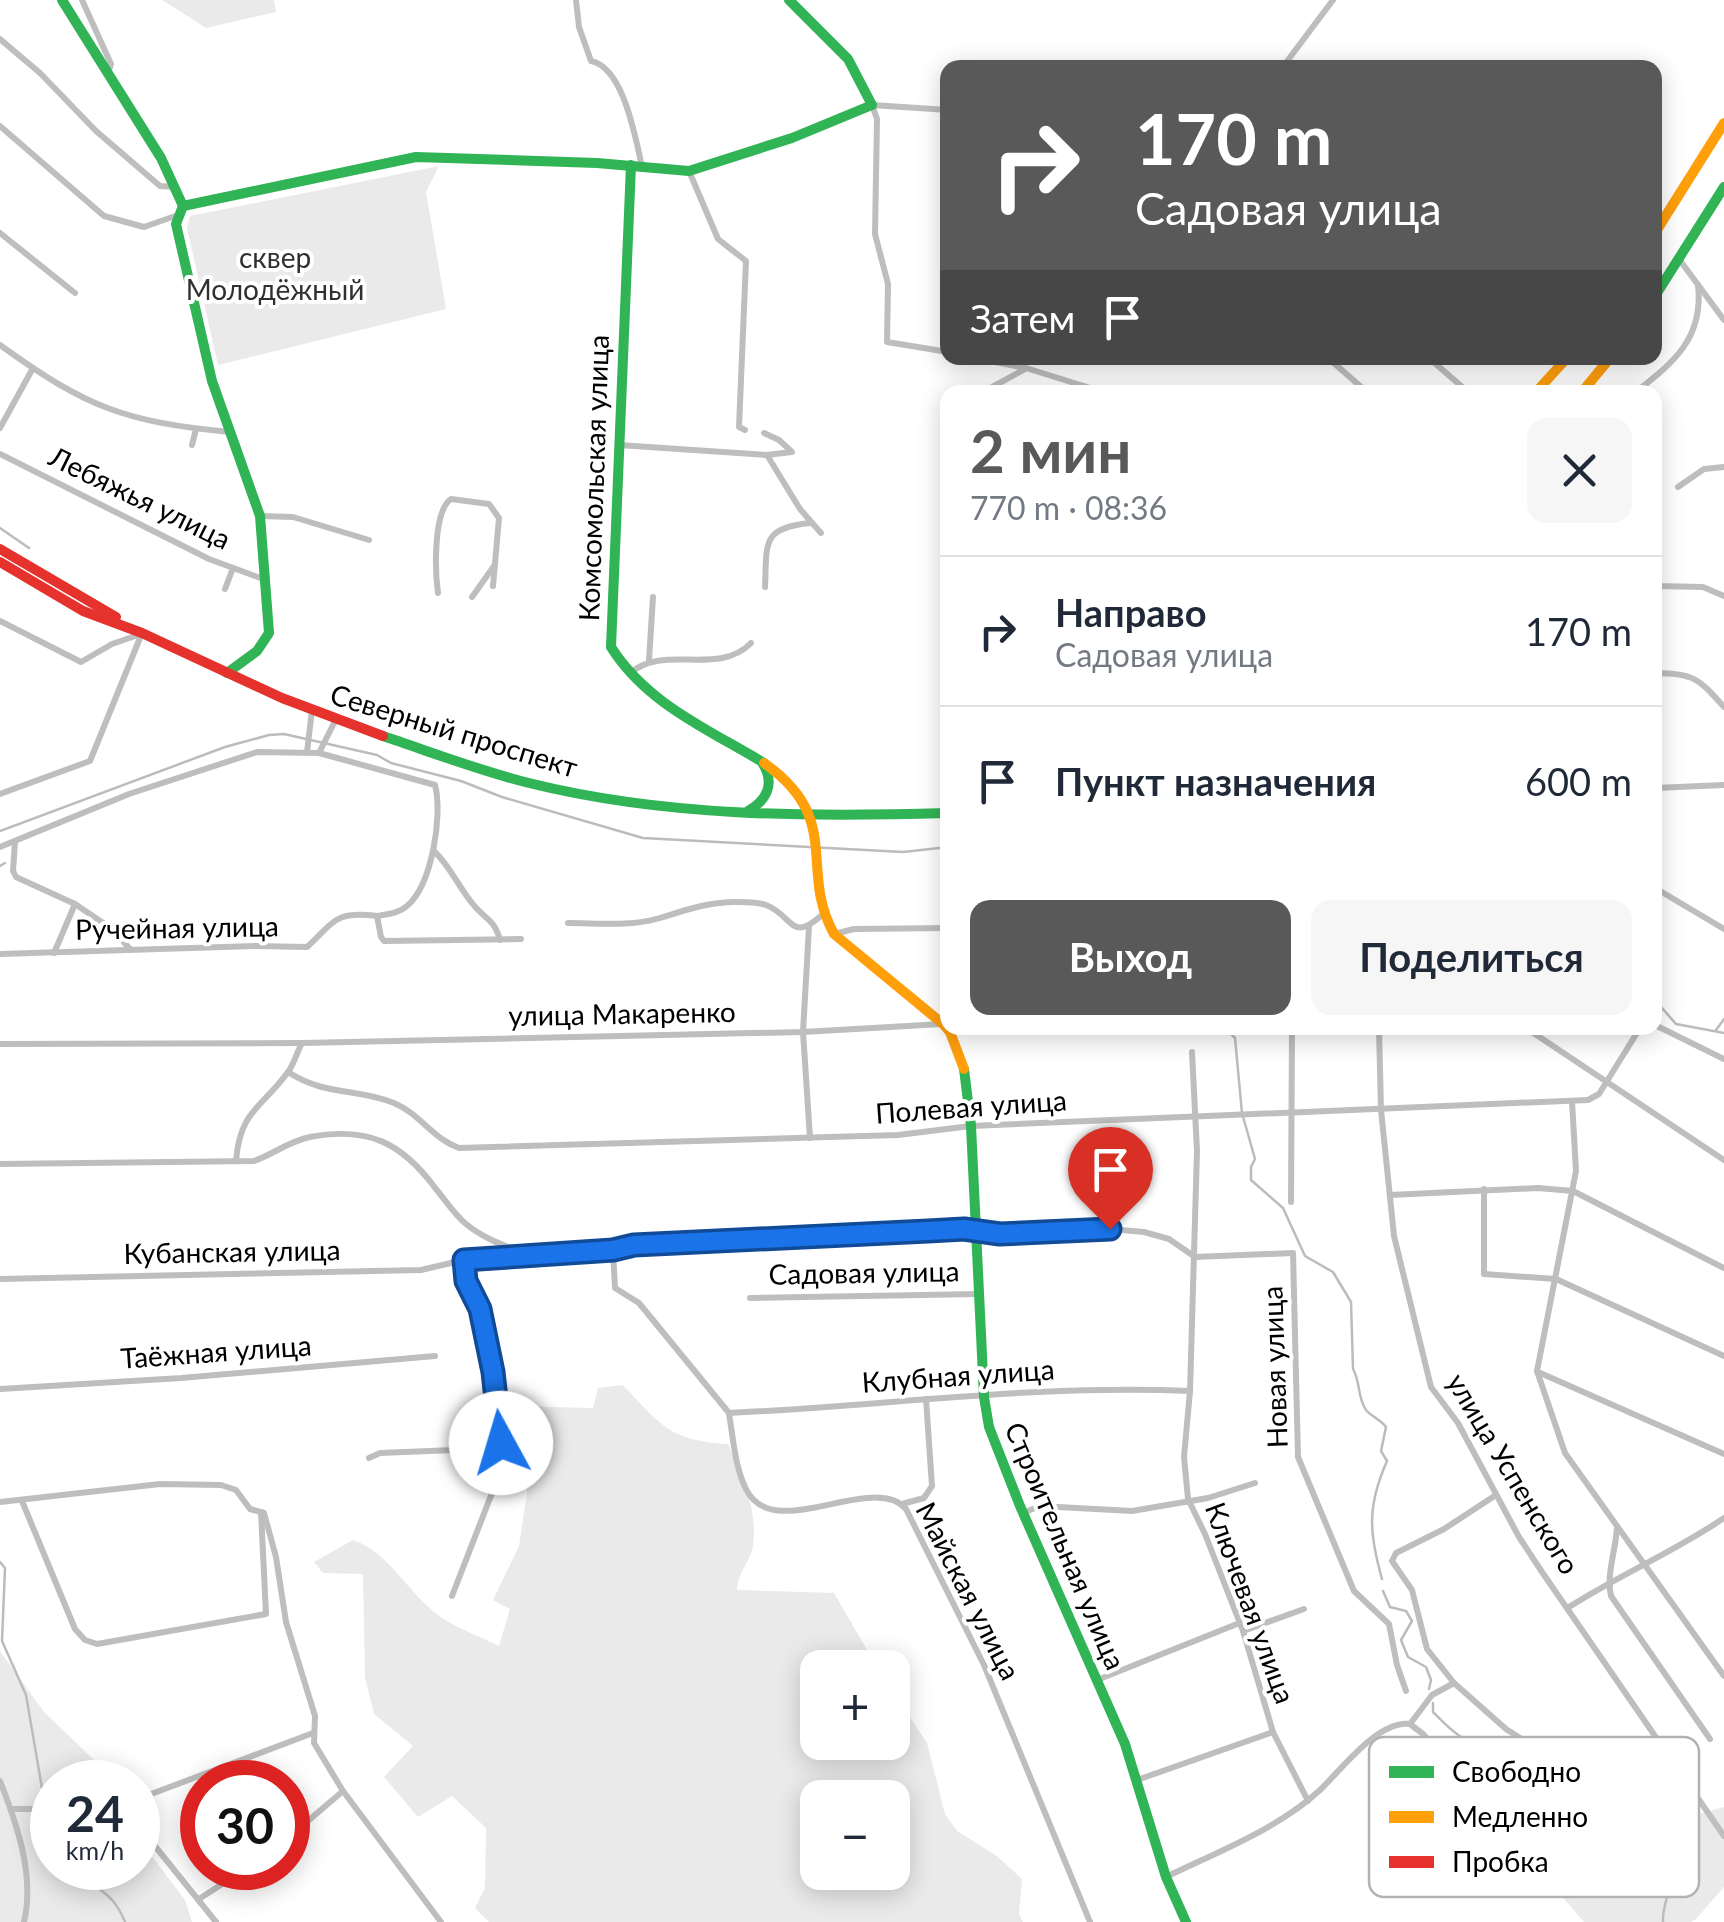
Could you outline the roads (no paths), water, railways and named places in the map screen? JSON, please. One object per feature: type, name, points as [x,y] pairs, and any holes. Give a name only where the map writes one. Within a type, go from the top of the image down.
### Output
[{"type":"street","points":[[62,0],[109,70],[176,187],[180,211],[176,224],[207,361],[260,516],[269,632],[257,650],[227,673]]},
{"type":"street","points":[[82,0],[111,64],[109,70]]},
{"type":"street","points":[[576,0],[579,27],[591,61],[601,63],[608,71],[627,106],[636,166]]},
{"type":"street","points":[[790,0],[849,56],[864,81],[877,119],[874,234],[888,284],[887,342],[940,351]]},
{"type":"street","points":[[1288,60],[1331,1]]},
{"type":"street","points":[[0,39],[160,186],[176,187]]},
{"type":"street","points":[[0,126],[104,216],[144,227],[180,211],[416,158],[690,171],[792,138],[872,105],[940,109]]},
{"type":"street","points":[[1662,222],[1724,124]]},
{"type":"street","name":"Комсомольская улица","points":[[628,674],[611,648],[610,634],[636,166]]},
{"type":"street","points":[[690,171],[718,239],[746,261],[740,427],[745,430]]},
{"type":"street","points":[[1662,285],[1724,187]]},
{"type":"street","points":[[0,233],[75,294]]},
{"type":"street","points":[[1680,258],[1724,320]]},
{"type":"street","points":[[1645,385],[1685,348],[1700,304],[1698,285]]},
{"type":"street","points":[[0,345],[80,398],[128,417],[230,432]]},
{"type":"street","points":[[1010,365],[1081,385]]},
{"type":"street","points":[[1336,365],[1360,385]]},
{"type":"street","points":[[1437,365],[1460,385]]},
{"type":"street","points":[[1542,385],[1561,365]]},
{"type":"street","points":[[1588,385],[1604,365]]},
{"type":"street","points":[[0,428],[32,368]]},
{"type":"street","points":[[996,385],[1026,368]]},
{"type":"street","points":[[192,446],[196,428]]},
{"type":"street","points":[[618,445],[767,454],[792,452],[764,433]]},
{"type":"street","name":"Лебяжья улица","points":[[0,454],[163,537],[262,579]]},
{"type":"street","points":[[767,454],[811,523],[822,533]]},
{"type":"street","points":[[1678,487],[1704,469],[1724,467]]},
{"type":"street","points":[[438,593],[435,568],[440,511],[451,499],[489,504],[499,518],[493,586]]},
{"type":"street","points":[[260,516],[293,518],[369,540]]},
{"type":"street","points":[[765,587],[766,551],[776,530],[811,523]]},
{"type":"street","name":"Северный проспект","points":[[0,549],[142,633]]},
{"type":"street","name":"Северный проспект","points":[[0,562],[83,610],[312,710],[569,793],[746,812],[940,813]]},
{"type":"street","points":[[472,597],[495,565]]},
{"type":"street","points":[[224,589],[232,568]]},
{"type":"street","points":[[1662,586],[1703,588],[1724,596]]},
{"type":"street","points":[[650,660],[653,598]]},
{"type":"street","points":[[0,621],[81,662],[142,633]]},
{"type":"street","points":[[0,794],[90,761],[142,633]]},
{"type":"street","points":[[751,643],[735,655],[720,658],[650,660],[628,674],[659,700],[787,780],[809,815],[817,838],[823,914],[834,934],[940,1022]]},
{"type":"street","points":[[1662,674],[1699,679],[1724,707]]},
{"type":"street","points":[[308,744],[312,710]]},
{"type":"street","points":[[320,749],[336,719]]},
{"type":"street","points":[[0,848],[207,765],[308,744],[435,785],[439,800],[434,851],[409,905],[378,916],[380,938],[521,940]]},
{"type":"street","points":[[746,812],[761,804],[768,791],[769,772],[761,761]]},
{"type":"street","points":[[1662,788],[1724,785]]},
{"type":"street","points":[[14,842],[16,877],[75,904],[112,928],[131,950]]},
{"type":"street","points":[[434,851],[473,904],[496,925],[500,940]]},
{"type":"street","points":[[1662,892],[1724,929]]},
{"type":"street","points":[[568,923],[628,924],[698,905],[741,902],[767,905],[793,926],[809,927]]},
{"type":"street","points":[[54,953],[75,904]]},
{"type":"street","points":[[810,1138],[803,1032],[809,927],[823,914]]},
{"type":"street","name":"Ручейная улица","points":[[0,954],[307,947],[338,916],[378,916]]},
{"type":"street","points":[[834,934],[854,929],[940,928]]},
{"type":"street","name":"улица Макаренко","points":[[0,1044],[302,1043],[940,1028]]},
{"type":"street","points":[[1662,1028],[1724,1059]]},
{"type":"street","name":"Строительная улица","points":[[950,1035],[964,1066],[971,1126],[984,1397],[990,1427],[1137,1780],[1166,1877],[1186,1922]]},
{"type":"street","points":[[1291,1202],[1292,1035]]},
{"type":"street","name":"улица Успенского","points":[[1379,1035],[1381,1110],[1394,1236],[1431,1387],[1458,1423],[1519,1536],[1656,1737]]},
{"type":"street","points":[[1537,1035],[1724,1160]]},
{"type":"street","name":"Полевая улица","points":[[288,1072],[314,1087],[396,1104],[425,1122],[442,1142],[459,1148],[898,1135],[971,1126],[1588,1100],[1600,1094],[1636,1035]]},
{"type":"street","points":[[236,1161],[238,1140],[246,1121],[288,1072],[302,1043]]},
{"type":"street","name":"Ключевая улица","points":[[1192,1052],[1195,1257],[1184,1457],[1188,1499],[1240,1628],[1273,1732],[1308,1801]]},
{"type":"street","points":[[1572,1101],[1576,1125],[1573,1192],[1536,1371],[1565,1453],[1724,1676]]},
{"type":"street","points":[[0,1164],[236,1161],[268,1156],[287,1143],[312,1136],[350,1134],[381,1139],[414,1160],[467,1225],[484,1238],[529,1256]]},
{"type":"street","points":[[1390,1195],[1538,1188],[1573,1192],[1724,1268]]},
{"type":"street","points":[[1484,1189],[1484,1274],[1556,1279],[1724,1356]]},
{"type":"street","name":"Садовая улица","points":[[464,1260],[613,1250],[634,1245],[976,1230],[1000,1234],[1110,1229],[1169,1239],[1195,1257]]},
{"type":"street","points":[[613,1250],[615,1288],[639,1302],[729,1413]]},
{"type":"street","name":"Новая улица","points":[[1195,1257],[1293,1253],[1298,1457],[1354,1592],[1389,1624],[1406,1691]]},
{"type":"street","points":[[452,1596],[492,1493],[501,1443],[493,1372],[480,1309],[466,1281],[464,1260]]},
{"type":"street","name":"Кубанская улица","points":[[0,1279],[394,1272],[464,1260]]},
{"type":"street","name":"Садовая улица","points":[[750,1298],[979,1294]]},
{"type":"street","name":"Таёжная улица","points":[[0,1388],[181,1378],[436,1356]]},
{"type":"street","points":[[1536,1371],[1724,1454]]},
{"type":"street","name":"Клубная улица","points":[[729,1413],[1128,1388],[1190,1392]]},
{"type":"street","points":[[902,1504],[924,1498],[932,1486],[926,1399]]},
{"type":"street","name":"Майская улица","points":[[729,1413],[746,1488],[754,1501],[766,1509],[791,1510],[876,1498],[902,1504],[984,1664],[1090,1922]]},
{"type":"street","points":[[369,1458],[501,1443]]},
{"type":"street","points":[[0,1502],[160,1484],[222,1485],[236,1490],[250,1509],[267,1517],[286,1622],[315,1716],[314,1743],[343,1791],[441,1922]]},
{"type":"street","points":[[1023,1513],[1040,1506],[1132,1511],[1234,1492],[1255,1484]]},
{"type":"street","points":[[1496,1495],[1396,1554],[1392,1561],[1412,1590],[1427,1649],[1454,1683],[1518,1737]]},
{"type":"street","points":[[22,1500],[75,1629],[85,1640],[97,1644],[266,1614],[261,1512]]},
{"type":"street","points":[[1568,1608],[1644,1562],[1673,1551],[1724,1518]]},
{"type":"street","points":[[1617,1526],[1608,1582],[1611,1596],[1710,1739]]},
{"type":"street","points":[[1097,1680],[1304,1609]]},
{"type":"street","points":[[1410,1724],[1432,1695],[1454,1683]]},
{"type":"street","points":[[1376,1737],[1388,1726],[1410,1724],[1426,1737]]},
{"type":"street","points":[[160,1790],[314,1732]]},
{"type":"street","points":[[1137,1780],[1273,1732]]},
{"type":"street","points":[[1166,1877],[1236,1843],[1308,1801],[1369,1744]]},
{"type":"street","points":[[0,1781],[28,1878],[24,1922]]},
{"type":"street","points":[[310,1819],[343,1791]]},
{"type":"street","name":"улица Успенского","points":[[1699,1799],[1724,1836]]},
{"type":"street","points":[[11,1809],[30,1809]]},
{"type":"street","points":[[160,1851],[216,1922]]},
{"type":"street","points":[[200,1899],[214,1890]]},
{"type":"waterway","points":[[0,528],[29,548]]},
{"type":"waterway","points":[[0,831],[225,747],[284,734],[377,755],[391,763],[643,838],[903,852],[940,848]]},
{"type":"waterway","points":[[0,866],[5,863]]},
{"type":"waterway","points":[[1662,1008],[1676,1024],[1724,1033]]},
{"type":"waterway","points":[[1716,1030],[1724,1019]]},
{"type":"waterway","points":[[1232,1035],[1242,1113],[1255,1159],[1251,1180],[1283,1208],[1305,1256],[1333,1272],[1351,1302],[1353,1369],[1361,1400],[1366,1410],[1386,1427],[1381,1451],[1387,1461],[1376,1492],[1372,1520],[1382,1579]]},
{"type":"waterway","points":[[0,1562],[5,1568],[2,1641],[26,1695],[37,1760]]},
{"type":"waterway","points":[[1383,1591],[1390,1607],[1406,1611],[1412,1621],[1401,1640],[1408,1657],[1426,1667],[1431,1680],[1429,1689]]},
{"type":"waterway","points":[[1433,1703],[1433,1712],[1461,1737]]},
{"type":"waterway","points":[[101,1890],[125,1922]]},
{"type":"waterway","points":[[1663,1922],[1667,1897]]},
{"type":"park label","name":"сквер Молодёжный","points":[[275,274]]}]
